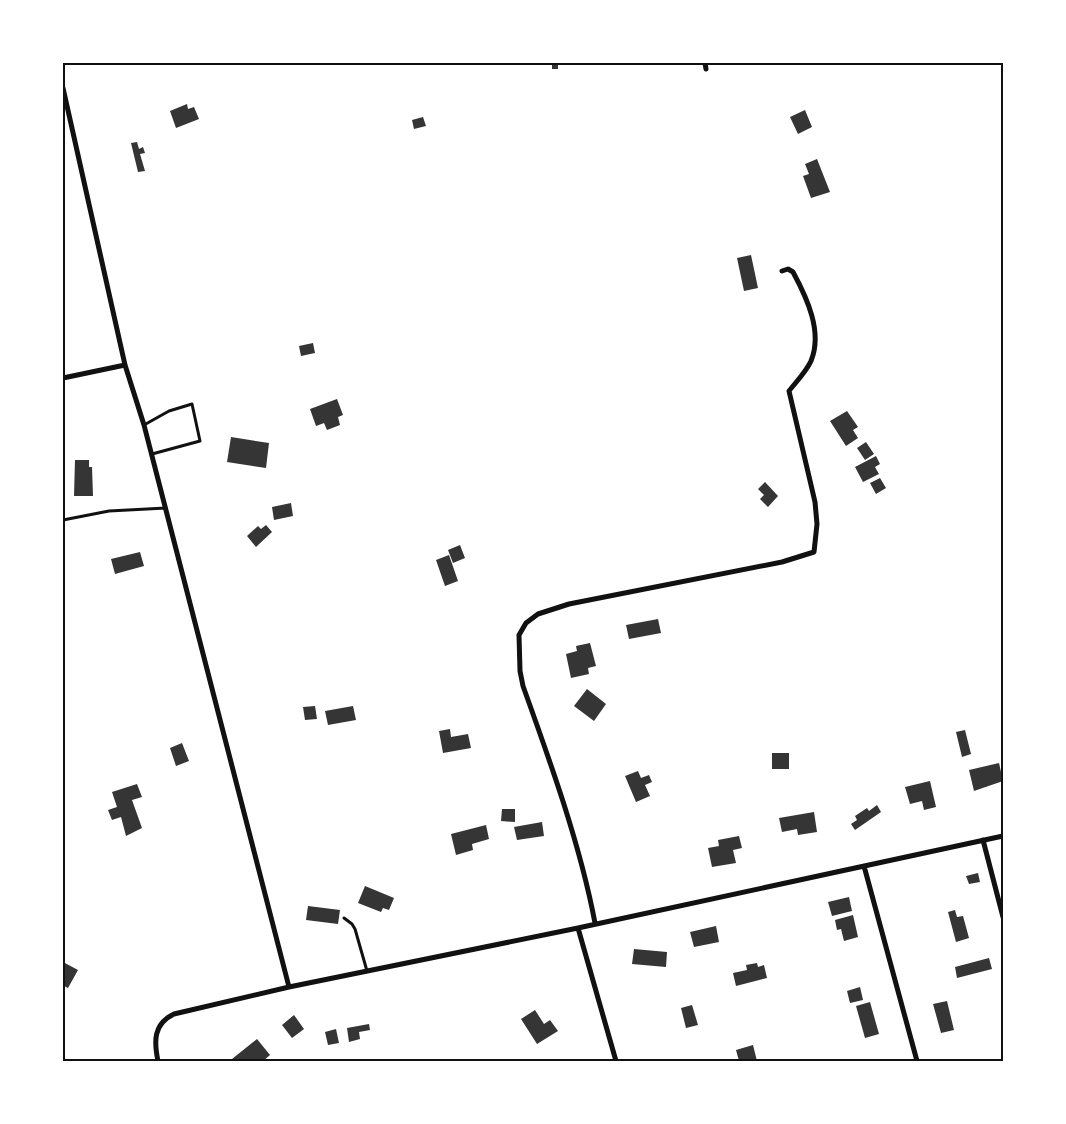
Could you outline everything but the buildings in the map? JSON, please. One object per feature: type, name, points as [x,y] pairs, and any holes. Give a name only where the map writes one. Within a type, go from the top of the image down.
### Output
[{"type":"street","points":[[63,88],[125,365],[152,454],[289,987]]},
{"type":"street","points":[[595,923],[591,901],[560,795],[520,671],[518,647],[522,627],[538,614],[569,604],[782,561],[814,552],[817,524],[815,502],[789,391],[810,363],[814,350],[815,331],[810,311],[794,272],[788,269],[782,271]]},
{"type":"street","points":[[63,378],[125,365]]},
{"type":"street","points":[[158,1061],[154,1042],[167,1017],[174,1014],[289,987],[578,928],[1003,836]]},
{"type":"street","points":[[983,840],[1003,917]]},
{"type":"street","points":[[864,866],[917,1061]]},
{"type":"street","points":[[578,928],[616,1061]]},
{"type":"lane","points":[[144,425],[169,411],[192,404],[200,441],[152,454]]},
{"type":"lane","points":[[63,520],[109,511],[166,508]]},
{"type":"lane","points":[[344,918],[356,929],[367,971]]}]
